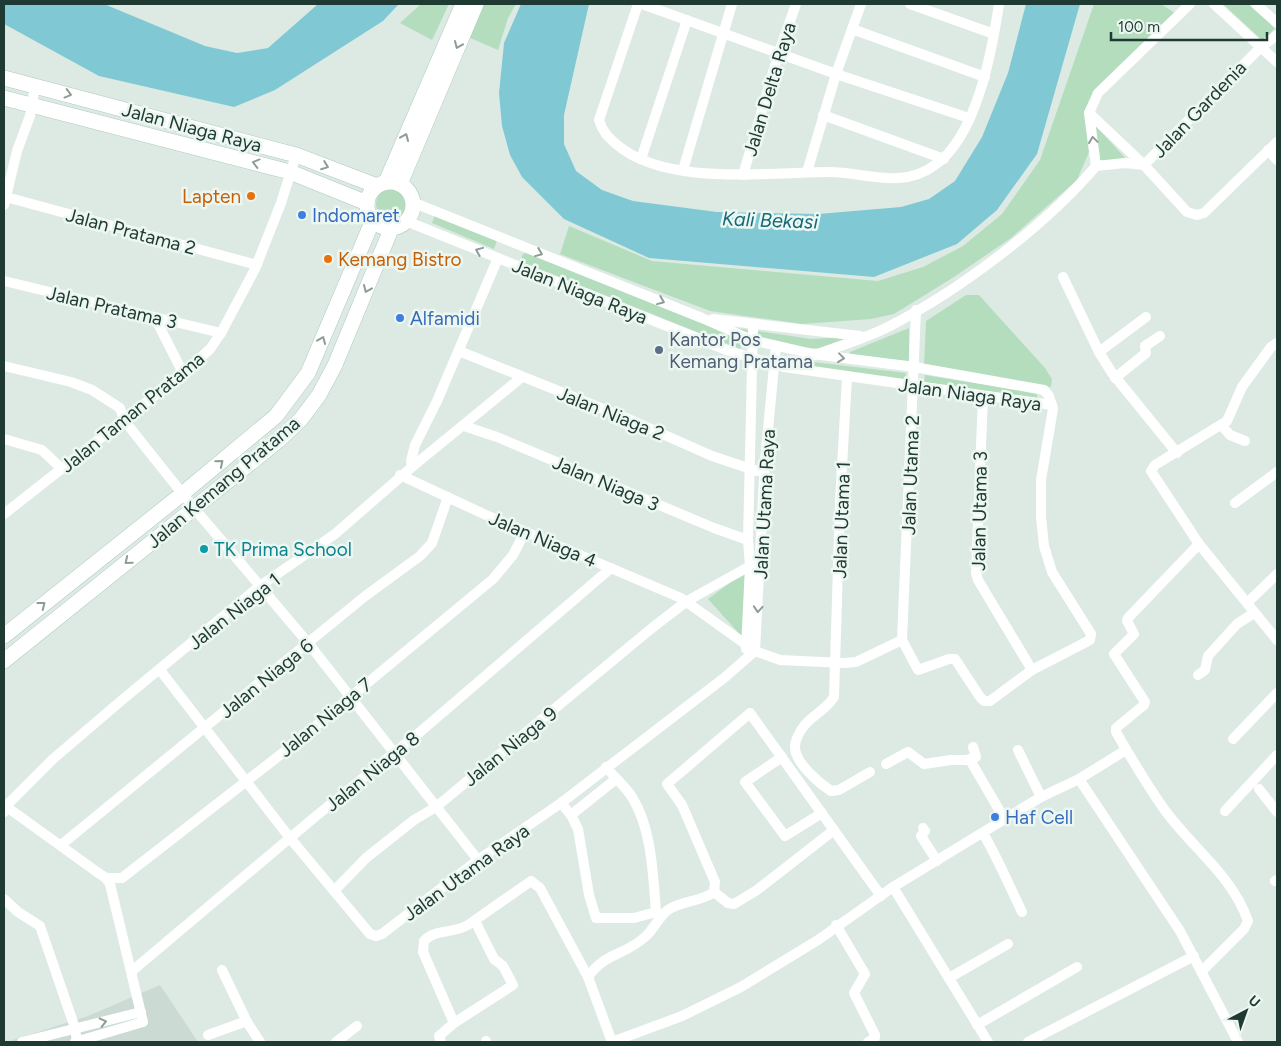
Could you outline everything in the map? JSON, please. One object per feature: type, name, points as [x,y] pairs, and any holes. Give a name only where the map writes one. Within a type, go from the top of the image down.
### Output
[{"type":"street","points":[[388,184],[463,4]]},
{"type":"street","points":[[388,184],[410,195],[412,202],[411,212],[399,224],[379,225],[373,220],[367,203],[370,193],[388,184],[476,4]]},
{"type":"street","points":[[638,4],[599,120],[601,128],[609,138],[625,152],[664,167],[683,170],[743,175],[833,172],[897,180],[911,178],[926,171],[944,159],[957,142],[969,118],[985,77],[999,4]]},
{"type":"street","points":[[642,4],[836,74],[969,118]]},
{"type":"street","points":[[683,170],[732,4]]},
{"type":"street","name":"Jalan Delta Raya","points":[[743,175],[779,52],[796,4]]},
{"type":"street","points":[[806,172],[836,74],[861,4]]},
{"type":"street","points":[[910,4],[994,34]]},
{"type":"street","points":[[1096,166],[1089,114],[1098,93],[1190,4]]},
{"type":"street","points":[[1214,4],[1277,62]]},
{"type":"street","points":[[1256,4],[1277,23]]},
{"type":"street","points":[[641,159],[686,20]]},
{"type":"street","points":[[852,29],[985,77]]},
{"type":"street","name":"Jalan Gardenia","points":[[1144,165],[1261,47],[1277,35]]},
{"type":"street","name":"Jalan Niaga Raya","points":[[4,78],[296,155],[388,184]]},
{"type":"street","points":[[5,201],[17,151],[30,116],[30,104],[35,86]]},
{"type":"street","name":"Jalan Niaga Raya","points":[[4,98],[290,172],[367,203]]},
{"type":"street","points":[[1089,114],[1144,165],[1188,212],[1197,216],[1204,213],[1277,142]]},
{"type":"street","points":[[823,115],[944,159]]},
{"type":"street","points":[[1268,150],[1277,160]]},
{"type":"street","name":"Jalan Taman Pratama","points":[[4,514],[183,373],[210,349],[221,333],[256,265],[296,155]]},
{"type":"street","points":[[779,366],[890,326],[958,284],[1020,239],[1084,181],[1096,166],[1125,163],[1144,165]]},
{"type":"street","name":"Jalan Pratama 2","points":[[5,201],[256,265]]},
{"type":"street","name":"Jalan Niaga Raya","points":[[412,202],[702,318]]},
{"type":"street","name":"Jalan Kemang Pratama","points":[[4,636],[182,494],[276,416],[308,373],[373,220]]},
{"type":"street","name":"Jalan Niaga Raya","points":[[399,224],[498,258],[728,351],[779,366],[1052,405]]},
{"type":"street","name":"Jalan Kemang Pratama","points":[[4,661],[279,440],[301,419],[319,395],[335,365],[399,224]]},
{"type":"street","points":[[412,467],[411,461],[415,445],[459,351],[498,258]]},
{"type":"street","points":[[1063,277],[1099,352],[1116,378],[1176,453]]},
{"type":"street","name":"Jalan Pratama 3","points":[[4,281],[221,333]]},
{"type":"street","name":"Jalan Utama 2","points":[[902,640],[907,575],[916,310]]},
{"type":"street","points":[[1099,352],[1146,317]]},
{"type":"street","points":[[156,318],[183,373]]},
{"type":"street","points":[[702,318],[864,336]]},
{"type":"street","points":[[702,318],[752,340],[813,354],[914,367],[1042,388],[1049,396],[1052,405],[1041,480],[1041,517],[1044,546],[1052,572],[1092,637],[1088,643],[1032,670],[990,701],[980,697],[955,659],[949,659],[918,670],[902,640],[856,662],[834,664],[780,660],[751,654],[745,646],[750,566],[748,540],[752,470],[752,340],[753,325]]},
{"type":"street","points":[[1116,378],[1146,353],[1145,346],[1160,336]]},
{"type":"street","points":[[1277,343],[1252,371],[1242,387],[1230,416],[1222,426],[1155,465],[1152,471],[1199,544],[1277,640]]},
{"type":"street","name":"Jalan Utama Raya","points":[[334,891],[370,934],[376,936],[382,934],[478,860],[561,803],[724,678],[751,654],[764,473],[779,366],[776,346]]},
{"type":"street","name":"Jalan Niaga 2","points":[[459,351],[752,470],[764,473]]},
{"type":"street","points":[[4,366],[54,376],[92,390],[120,408],[124,420],[182,494],[309,644],[478,860]]},
{"type":"street","name":"Jalan Niaga 1","points":[[4,808],[53,759],[260,586],[335,534],[400,475],[464,426],[522,377]]},
{"type":"street","name":"Jalan Utama 1","points":[[847,377],[834,697],[828,707],[804,726],[796,739],[795,748],[797,756],[807,769],[832,791],[839,790],[870,772]]},
{"type":"street","name":"Jalan Utama 3","points":[[983,396],[976,573],[978,580],[1032,670]]},
{"type":"street","name":"Jalan Niaga 3","points":[[464,426],[714,528],[748,540]]},
{"type":"street","points":[[1222,426],[1230,435],[1245,441]]},
{"type":"street","points":[[4,439],[42,450],[62,469]]},
{"type":"street","points":[[1235,503],[1277,472]]},
{"type":"street","name":"Jalan Niaga 4","points":[[400,475],[525,532],[687,601],[745,646]]},
{"type":"street","name":"Jalan Niaga 6","points":[[62,845],[309,644],[377,586],[427,550],[437,530],[448,497]]},
{"type":"street","name":"Jalan Niaga 7","points":[[106,878],[122,878],[350,698],[494,579],[513,555],[525,532]]},
{"type":"street","points":[[1199,544],[1127,620],[1134,634],[1114,652],[1145,702],[1116,730],[1126,750],[1165,810],[1200,852],[1228,881],[1248,921],[1244,929],[1202,971]]},
{"type":"street","name":"Jalan Niaga 9","points":[[334,891],[370,855],[414,820],[436,807],[687,601],[750,566]]},
{"type":"street","name":"Jalan Niaga 8","points":[[132,972],[394,753],[610,568]]},
{"type":"street","points":[[1246,603],[1277,574]]},
{"type":"street","points":[[1198,675],[1204,670],[1208,656],[1237,624],[1254,613]]},
{"type":"street","points":[[160,670],[290,838],[334,891]]},
{"type":"street","points":[[1233,739],[1277,693]]},
{"type":"street","points":[[714,892],[715,882],[682,806],[668,787],[668,783],[750,713],[881,896]]},
{"type":"street","points":[[886,764],[908,752],[924,764],[967,760],[976,757],[973,747]]},
{"type":"street","points":[[1018,750],[1041,797]]},
{"type":"street","points":[[454,1023],[422,949],[424,941],[433,933],[457,931],[526,883],[534,883],[540,888],[588,977],[612,1042],[682,1016],[726,995],[818,940],[836,925],[893,888],[1041,797],[1079,779],[1126,750]]},
{"type":"street","points":[[1225,812],[1277,756]]},
{"type":"street","points":[[782,757],[745,782],[785,836],[822,813]]},
{"type":"street","points":[[967,760],[973,765],[1004,820]]},
{"type":"street","points":[[561,803],[571,815],[581,839],[589,895],[596,918],[634,918],[656,912],[651,862],[641,818],[631,796],[606,767]]},
{"type":"street","points":[[571,815],[616,779]]},
{"type":"street","points":[[1079,779],[1151,884],[1194,956],[1238,1042]]},
{"type":"street","points":[[1259,789],[1277,812]]},
{"type":"street","points":[[4,808],[62,845],[106,878],[132,972],[142,1023],[76,1042],[75,1028],[44,933],[33,919],[18,912],[4,899]]},
{"type":"street","points":[[923,828],[925,831],[921,836],[937,861]]},
{"type":"street","points":[[714,892],[728,903],[734,904],[757,890],[834,830]]},
{"type":"street","points":[[983,833],[1000,862],[1003,873],[1022,912]]},
{"type":"street","points":[[893,888],[988,1042]]},
{"type":"street","points":[[588,977],[596,965],[607,957],[622,953],[645,938],[667,910],[714,892]]},
{"type":"street","points":[[4,913],[18,912]]},
{"type":"street","points":[[437,1041],[454,1023],[513,985],[503,966],[494,959],[474,921]]},
{"type":"street","points":[[836,925],[865,974],[854,993],[875,1035],[875,1038],[868,1042]]},
{"type":"street","points":[[949,978],[1008,944]]},
{"type":"street","points":[[1028,1042],[1194,956]]},
{"type":"street","points":[[977,1025],[1077,967]]},
{"type":"street","points":[[222,970],[247,1022],[260,1042]]},
{"type":"street","points":[[22,1042],[141,1012]]},
{"type":"street","points":[[208,1035],[240,1022],[247,1022]]},
{"type":"street","points":[[336,1042],[357,1026]]},
{"type":"shaded area","points":[[160,985],[198,1042],[7,1042],[88,1016]]},
{"type":"green space","points":[[421,4],[449,4],[432,40],[400,23]]},
{"type":"green space","points":[[483,4],[516,4],[508,18],[498,50],[468,37]]},
{"type":"green space","points":[[1094,4],[1161,4],[1175,13],[1094,94],[1085,119],[1089,152],[1077,180],[1011,238],[954,277],[894,314],[871,319],[802,324],[710,311],[560,254],[569,226],[652,261],[878,281],[923,267],[963,246],[1002,214],[1040,160]]},
{"type":"green space","points":[[1223,4],[1248,4],[1275,28],[1263,41]]},
{"type":"green space","points":[[1096,126],[1126,159],[1123,161],[1097,160],[1094,129]]},
{"type":"green space","points":[[391,189],[402,193],[406,204],[402,215],[391,219],[380,215],[376,204],[380,193]]},
{"type":"green space","points":[[435,214],[497,240],[494,249],[432,223]]},
{"type":"green space","points":[[530,251],[740,339],[743,341],[740,349],[526,264],[521,259],[523,254]]},
{"type":"green space","points":[[966,295],[979,295],[1045,368],[1052,379],[1051,387],[924,366],[926,321]]},
{"type":"green space","points":[[736,328],[812,339],[847,337],[841,343],[824,349],[770,345]]},
{"type":"green space","points":[[909,328],[909,361],[849,355],[850,352]]},
{"type":"green space","points":[[813,362],[906,373],[905,381],[812,370]]},
{"type":"green space","points":[[925,375],[1037,393],[1037,398],[924,383]]},
{"type":"green space","points":[[747,570],[745,640],[708,599]]},
{"type":"water","points":[[4,4],[104,4],[205,46],[237,53],[268,48],[318,4],[399,4],[383,21],[275,90],[234,107],[99,76],[4,24]]},
{"type":"water","name":"Kali Bekasi","points":[[521,4],[589,4],[564,115],[564,144],[576,171],[602,190],[633,201],[717,212],[818,214],[901,207],[929,199],[955,181],[982,137],[1008,73],[1026,4],[1080,4],[1037,154],[997,210],[957,244],[874,277],[649,258],[564,219],[522,177],[510,155],[502,126],[499,93],[504,43]]},
{"type":"place","name":"Lapten","points":[[251,196]]},
{"type":"place","name":"Indomaret","points":[[302,215]]},
{"type":"place","name":"Kemang Bistro","points":[[328,259]]},
{"type":"place","name":"Alfamidi","points":[[400,318]]},
{"type":"place","name":"Kantor Pos Kemang Pratama","points":[[659,350]]},
{"type":"place","name":"TK Prima School","points":[[204,549]]},
{"type":"place","name":"Haf Cell","points":[[995,817]]}]
